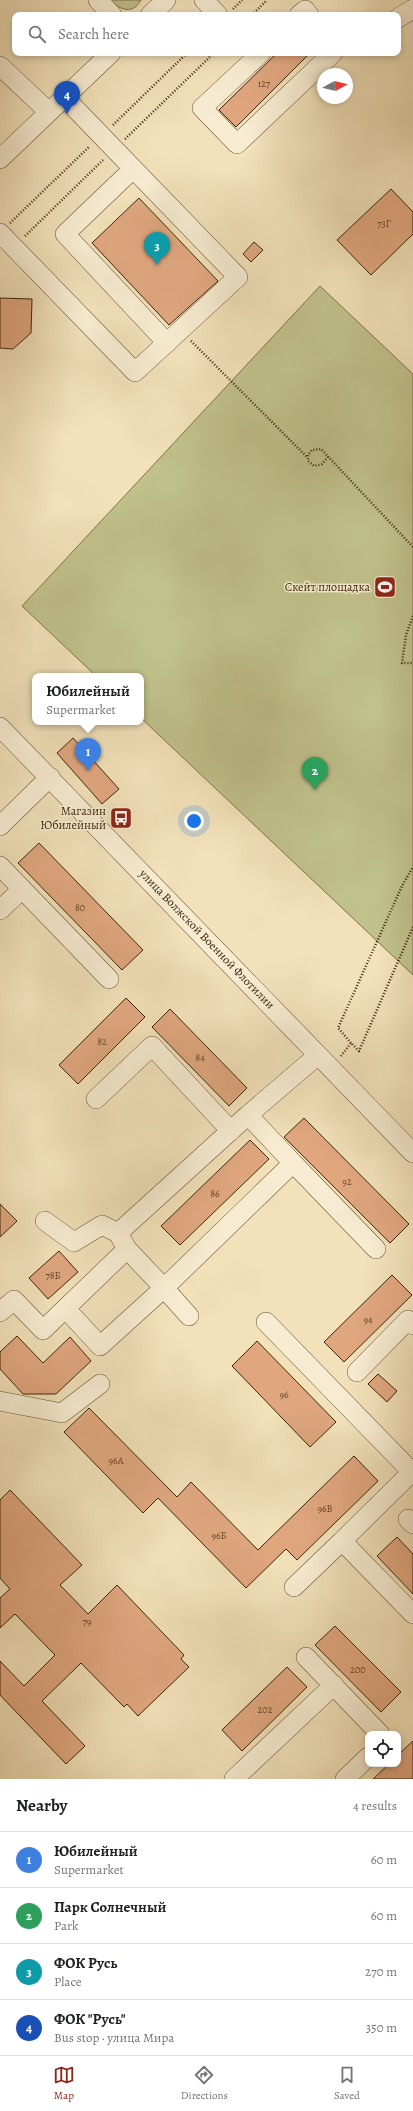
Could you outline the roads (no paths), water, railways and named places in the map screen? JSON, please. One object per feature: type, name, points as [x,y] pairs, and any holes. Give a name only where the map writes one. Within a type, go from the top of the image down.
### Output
[{"type":"street","points":[[98,0],[109,12]]},
{"type":"street","points":[[153,12],[166,0]]},
{"type":"street","points":[[204,0],[225,12]]},
{"type":"street","points":[[401,16],[413,8]]},
{"type":"street","points":[[0,159],[108,56]]},
{"type":"street","points":[[255,56],[202,108],[237,144],[330,56]]},
{"type":"street","points":[[0,66],[49,112]]},
{"type":"street","points":[[0,233],[135,372],[238,277],[64,98]]},
{"type":"street","points":[[133,169],[65,234],[167,343]]},
{"type":"street","name":"улица Волжской Военной Флотилии","points":[[0,726],[413,1153]]},
{"type":"street","points":[[0,826],[50,777]]},
{"type":"street","points":[[0,866],[21,890],[109,978]]},
{"type":"street","points":[[0,910],[21,890]]},
{"type":"street","points":[[96,1099],[152,1046],[231,1131]]},
{"type":"street","points":[[0,1312],[14,1300],[43,1330],[66,1309],[122,1241],[231,1131],[318,1055]]},
{"type":"street","points":[[248,1115],[376,1249]]},
{"type":"street","points":[[66,1309],[100,1346],[164,1288],[294,1163]]},
{"type":"street","points":[[45,1221],[74,1242],[102,1226],[122,1241],[189,1316]]},
{"type":"street","points":[[357,1372],[408,1320],[413,1325]]},
{"type":"street","points":[[266,1322],[412,1472],[294,1587]]},
{"type":"street","points":[[0,1400],[62,1413],[100,1384]]},
{"type":"street","points":[[342,1541],[413,1614]]},
{"type":"street","points":[[306,1657],[377,1731]]},
{"type":"street","points":[[234,1779],[334,1685]]},
{"type":"street","points":[[345,1779],[365,1760]]},
{"type":"place","name":"ФОК \"Русь\"","points":[[67,114]]},
{"type":"place","name":"ФОК Русь","points":[[157,265]]},
{"type":"place","name":"Скейт площадка","points":[[385,587]]},
{"type":"place","name":"Юбилейный","points":[[88,771]]},
{"type":"place","name":"Парк Солнечный","points":[[315,790]]},
{"type":"place","name":"Магазин Юбилейный","points":[[121,818]]}]
